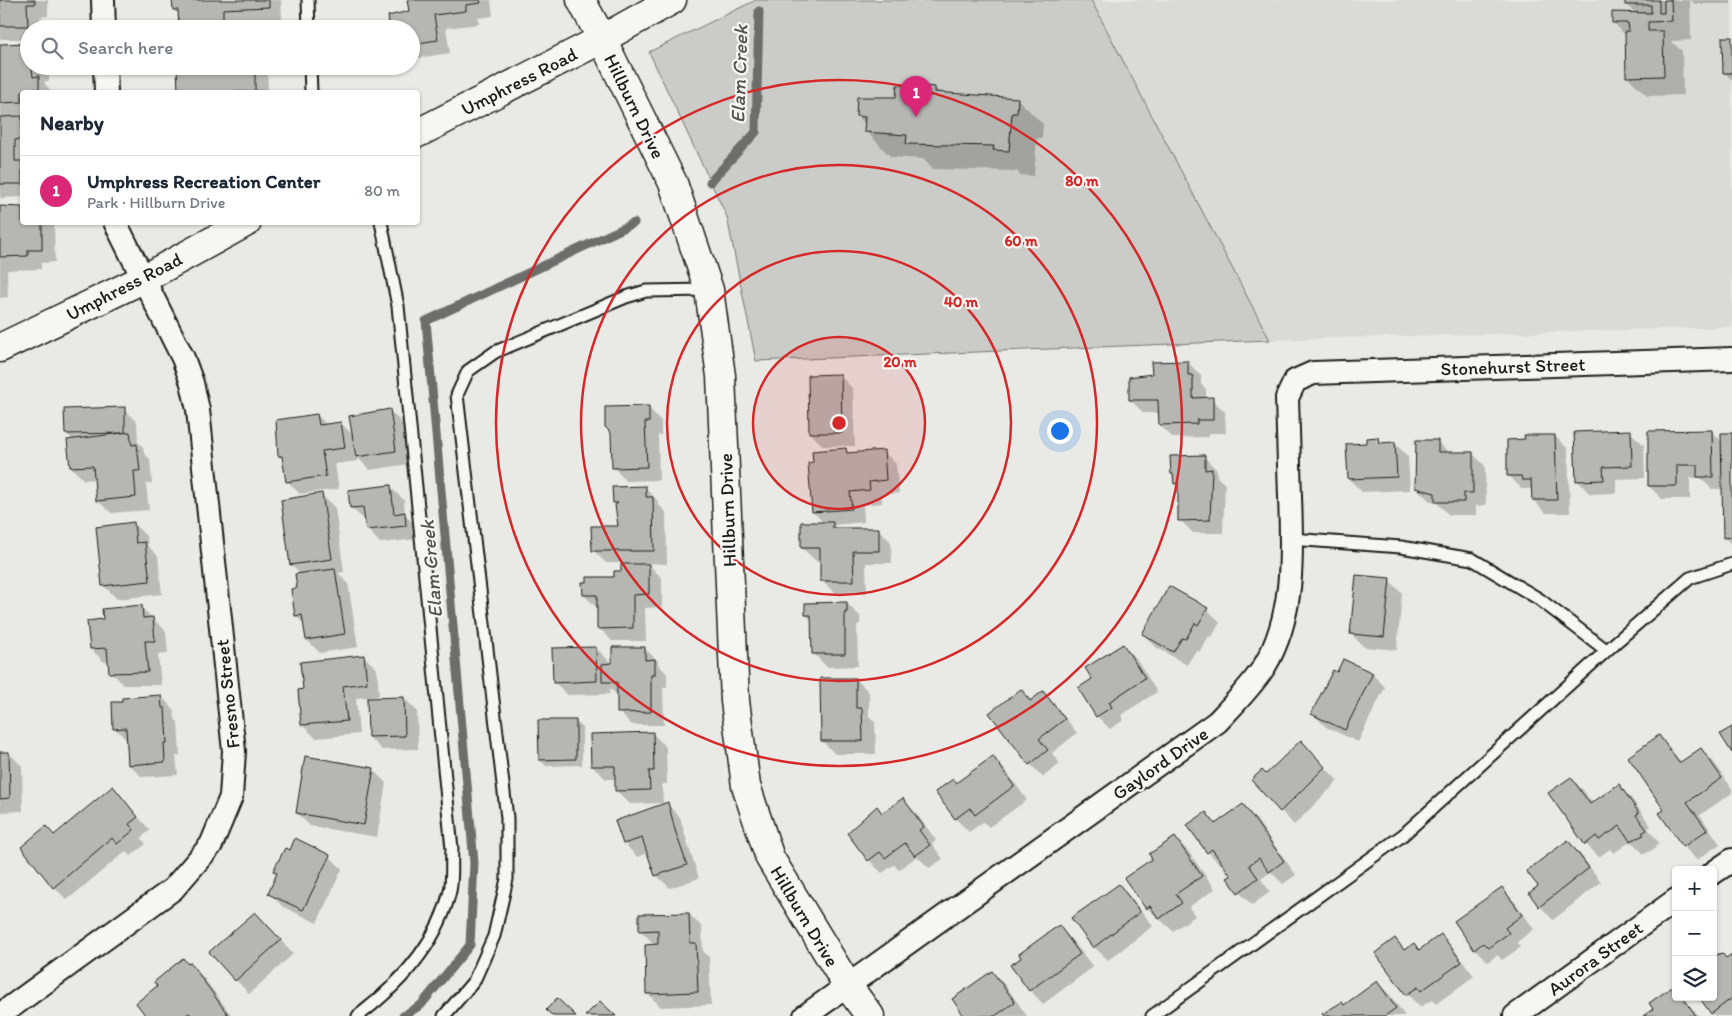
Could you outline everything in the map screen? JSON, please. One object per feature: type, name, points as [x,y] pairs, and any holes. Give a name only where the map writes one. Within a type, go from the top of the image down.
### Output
[{"type":"street","points":[[103,0],[104,20]]},
{"type":"street","name":"Hillburn Drive","points":[[581,0],[602,38],[672,183],[709,290],[721,376],[735,701],[746,786],[770,858],[847,985],[870,1016]]},
{"type":"street","name":"Umphress Road","points":[[420,132],[672,0]]},
{"type":"street","points":[[105,75],[106,90]]},
{"type":"street","name":"Fresno Street","points":[[0,1015],[173,889],[211,846],[231,797],[234,751],[198,410],[192,382],[183,358],[116,225]]},
{"type":"street","name":"Umphress Road","points":[[0,348],[143,278],[241,225]]},
{"type":"street","name":"Stonehurst Street","points":[[1296,381],[1312,372],[1732,359]]},
{"type":"street","name":"Gaylord Drive","points":[[805,1016],[1217,722],[1243,694],[1264,666],[1282,627],[1290,586],[1291,539],[1287,398],[1296,381]]},
{"type":"street","points":[[1717,870],[1732,860]]},
{"type":"street","name":"Aurora Street","points":[[1515,1016],[1672,903]]},
{"type":"lane","points":[[308,0],[309,20]]},
{"type":"lane","points":[[310,75],[311,90]]},
{"type":"lane","points":[[358,1016],[416,962],[438,928],[451,890],[452,849],[398,306],[382,225]]},
{"type":"lane","points":[[444,1016],[474,981],[494,936],[507,879],[507,818],[457,395],[468,370],[495,352],[626,297],[646,291],[709,290]]},
{"type":"lane","points":[[1291,539],[1401,547],[1472,559],[1539,599],[1606,650]]},
{"type":"lane","points":[[1152,1016],[1403,835],[1606,650],[1690,578],[1732,564]]},
{"type":"shaded area","points":[[756,0],[1091,0],[1270,340],[756,361],[727,217],[649,52]]},
{"type":"shaded area","points":[[1091,0],[1732,0],[1732,327],[1270,340]]},
{"type":"building","points":[[0,0],[35,0],[35,4],[27,4],[28,20],[20,20],[20,26],[0,26]]},
{"type":"building","points":[[172,0],[269,0],[269,7],[223,9],[223,20],[179,20],[178,10],[173,10]]},
{"type":"building","points":[[407,0],[480,0],[481,3],[466,5],[466,11],[434,15],[438,40],[420,43],[420,20],[389,20],[388,16],[409,11]]},
{"type":"building","points":[[1625,0],[1659,0],[1659,13],[1664,13],[1664,0],[1671,0],[1672,21],[1648,22],[1648,31],[1663,31],[1664,76],[1626,77],[1625,31],[1629,31],[1628,23],[1612,23],[1612,12],[1651,13],[1651,5],[1625,5]]},
{"type":"building","points":[[1722,37],[1732,37],[1732,73],[1723,73]]},
{"type":"building","points":[[20,43],[20,75],[39,76],[39,90],[20,90],[20,102],[0,103],[0,44]]},
{"type":"building","points":[[177,75],[255,75],[255,90],[178,90]]},
{"type":"building","points":[[897,85],[935,87],[935,92],[1018,98],[1017,113],[1012,113],[1009,151],[993,150],[994,146],[906,144],[907,135],[864,132],[865,117],[856,116],[857,97],[896,97]]},
{"type":"building","points":[[20,116],[20,139],[15,140],[15,161],[20,161],[20,184],[0,184],[0,117]]},
{"type":"building","points":[[0,206],[20,207],[20,225],[42,225],[42,250],[28,250],[28,256],[0,257]]},
{"type":"building","points":[[1188,361],[1188,375],[1193,375],[1193,398],[1213,397],[1213,420],[1197,420],[1197,424],[1159,425],[1158,400],[1129,400],[1129,377],[1152,374],[1151,362]]},
{"type":"building","points":[[841,374],[842,433],[809,433],[808,375]]},
{"type":"building","points":[[649,406],[649,422],[645,422],[647,467],[612,468],[611,433],[605,427],[605,407]]},
{"type":"building","points":[[125,407],[125,433],[65,434],[64,409]]},
{"type":"building","points":[[390,409],[396,451],[356,457],[349,416]]},
{"type":"building","points":[[317,414],[319,425],[341,422],[345,448],[322,451],[326,476],[286,482],[282,456],[278,456],[276,420]]},
{"type":"building","points":[[1631,430],[1632,466],[1603,467],[1604,480],[1576,481],[1574,432]]},
{"type":"building","points":[[1712,430],[1713,477],[1697,477],[1697,465],[1677,465],[1677,486],[1648,486],[1648,431]]},
{"type":"building","points":[[130,432],[132,445],[137,444],[140,471],[134,471],[136,497],[96,501],[93,466],[70,467],[67,440]]},
{"type":"building","points":[[1721,433],[1732,433],[1732,537],[1723,538]]},
{"type":"building","points":[[1524,435],[1555,435],[1557,500],[1532,500],[1531,480],[1522,480],[1521,476],[1507,476],[1507,440],[1525,439]]},
{"type":"building","points":[[1378,437],[1379,443],[1395,442],[1397,477],[1348,479],[1346,444],[1366,443],[1366,438]]},
{"type":"building","points":[[1416,440],[1438,440],[1438,452],[1473,452],[1473,493],[1464,493],[1464,502],[1435,502],[1435,493],[1415,488]]},
{"type":"building","points":[[846,448],[847,453],[884,450],[886,480],[869,482],[870,490],[850,492],[852,509],[812,512],[808,463],[813,462],[812,451]]},
{"type":"building","points":[[1205,455],[1205,470],[1212,469],[1210,520],[1178,521],[1178,483],[1174,484],[1173,474],[1171,474],[1170,456]]},
{"type":"building","points":[[391,485],[394,514],[405,512],[406,526],[366,530],[363,507],[350,508],[348,490]]},
{"type":"building","points":[[646,486],[646,497],[653,497],[654,551],[592,551],[591,526],[618,526],[615,505],[618,503],[613,503],[612,487]]},
{"type":"building","points":[[322,493],[332,559],[290,565],[281,500]]},
{"type":"building","points":[[134,522],[136,543],[145,542],[150,581],[102,586],[96,527]]},
{"type":"building","points":[[801,522],[833,522],[833,528],[879,528],[879,551],[853,551],[854,581],[820,581],[820,548],[801,548]]},
{"type":"building","points":[[621,564],[649,564],[649,594],[633,595],[633,628],[597,629],[597,595],[583,595],[582,582],[587,582],[587,577],[614,577],[614,571],[621,571]]},
{"type":"building","points":[[335,569],[345,634],[306,640],[302,615],[295,616],[291,589],[297,588],[295,574]]},
{"type":"building","points":[[1356,575],[1390,578],[1384,637],[1350,634]]},
{"type":"building","points":[[1169,586],[1208,608],[1198,625],[1195,623],[1186,639],[1182,638],[1173,652],[1142,634]]},
{"type":"building","points":[[847,602],[847,612],[845,612],[845,654],[812,654],[811,615],[805,615],[805,603]]},
{"type":"building","points":[[142,605],[143,618],[153,617],[155,641],[145,641],[148,672],[109,673],[107,648],[90,649],[87,621],[103,619],[102,609]]},
{"type":"building","points":[[1123,644],[1145,678],[1109,702],[1112,707],[1096,717],[1078,688],[1092,679],[1085,668]]},
{"type":"building","points":[[596,647],[597,681],[553,683],[552,648]]},
{"type":"building","points":[[612,647],[645,647],[645,660],[655,659],[655,675],[651,675],[651,712],[617,713],[617,682],[602,682],[602,664],[612,663]]},
{"type":"building","points":[[364,655],[367,683],[343,686],[347,721],[301,725],[298,690],[303,689],[300,662]]},
{"type":"building","points":[[1343,659],[1373,673],[1345,730],[1311,714],[1333,670],[1337,672]]},
{"type":"building","points":[[820,678],[856,678],[856,708],[862,708],[863,741],[821,741]]},
{"type":"building","points":[[1021,689],[1030,701],[1043,691],[1065,719],[1039,739],[1048,750],[1029,765],[989,713]]},
{"type":"building","points":[[161,695],[162,708],[165,708],[167,743],[164,743],[165,762],[128,765],[126,728],[113,729],[112,702],[122,702],[122,698]]},
{"type":"building","points":[[404,697],[405,736],[368,737],[367,698]]},
{"type":"building","points":[[538,720],[576,720],[576,759],[539,760]]},
{"type":"building","points":[[1732,727],[1732,753],[1720,734]]},
{"type":"building","points":[[653,732],[654,771],[649,771],[650,790],[615,791],[615,766],[591,766],[590,734]]},
{"type":"building","points":[[1659,735],[1679,763],[1701,748],[1722,778],[1687,802],[1707,830],[1683,847],[1659,813],[1664,810],[1628,757]]},
{"type":"building","points":[[1301,740],[1325,767],[1280,812],[1251,780],[1262,770],[1266,774]]},
{"type":"building","points":[[0,752],[9,752],[10,798],[0,799]]},
{"type":"building","points":[[305,756],[374,768],[364,825],[296,813]]},
{"type":"building","points":[[993,756],[1014,786],[975,815],[970,808],[955,819],[935,792],[953,779],[956,783]]},
{"type":"building","points":[[1571,777],[1590,804],[1619,784],[1639,813],[1636,815],[1647,830],[1642,833],[1644,835],[1630,841],[1620,826],[1599,840],[1596,836],[1585,845],[1548,793]]},
{"type":"building","points":[[113,786],[138,817],[129,824],[134,830],[117,844],[112,838],[53,888],[21,847],[46,826],[54,835]]},
{"type":"building","points":[[903,798],[924,827],[919,830],[930,845],[915,856],[905,843],[885,858],[880,852],[868,861],[847,833],[877,806],[882,813]]},
{"type":"building","points":[[668,802],[687,865],[655,876],[642,838],[623,844],[615,821]]},
{"type":"building","points":[[1243,804],[1284,861],[1269,872],[1259,858],[1249,865],[1258,878],[1238,893],[1227,878],[1231,876],[1212,849],[1207,853],[1187,825],[1206,812],[1215,824]]},
{"type":"building","points":[[1175,837],[1202,876],[1176,894],[1182,903],[1159,919],[1150,906],[1146,909],[1124,878],[1152,859],[1149,854]]},
{"type":"building","points":[[295,838],[330,855],[303,910],[268,894],[277,873],[273,871],[285,848],[290,850]]},
{"type":"building","points":[[1568,840],[1589,868],[1539,907],[1529,893],[1538,886],[1526,871]]},
{"type":"building","points":[[1119,884],[1140,912],[1093,948],[1071,918]]},
{"type":"building","points":[[1502,887],[1522,915],[1505,928],[1509,933],[1488,948],[1483,943],[1474,950],[1454,921]]},
{"type":"building","points":[[255,912],[281,940],[235,981],[209,952]]},
{"type":"building","points":[[689,913],[690,943],[696,943],[698,992],[646,994],[645,945],[658,944],[658,930],[639,931],[639,914]]},
{"type":"building","points":[[1059,925],[1080,954],[1029,991],[1010,965],[1021,958],[1019,954]]},
{"type":"building","points":[[1441,934],[1462,962],[1421,991],[1418,987],[1406,995],[1375,953],[1395,938],[1404,950],[1414,943],[1419,950]]},
{"type":"building","points":[[1722,953],[1726,958],[1732,954],[1732,998],[1711,1014],[1702,1001],[1717,1001],[1717,955]]},
{"type":"building","points":[[183,958],[188,964],[190,962],[229,1016],[192,1016],[189,1013],[185,1016],[146,1016],[136,1003],[157,986],[154,982]]},
{"type":"building","points":[[992,971],[1015,1002],[995,1016],[964,1016],[952,999]]},
{"type":"building","points":[[1377,981],[1396,1008],[1385,1016],[1324,1016],[1322,1014],[1342,1002],[1344,1005]]},
{"type":"building","points":[[1672,987],[1672,1001],[1686,1001],[1696,1016],[1643,1016],[1653,1009],[1649,1003]]},
{"type":"building","points":[[557,998],[576,1016],[553,1016],[546,1010]]},
{"type":"building","points":[[600,1001],[616,1016],[585,1016]]},
{"type":"waterway","name":"Elam Creek","points":[[710,182],[756,132],[759,11]]},
{"type":"waterway","name":"Elam Creek","points":[[403,1016],[421,1005],[470,945],[474,863],[426,321],[634,223]]},
{"type":"place","name":"Umphress Recreation Center","points":[[916,117]]}]
